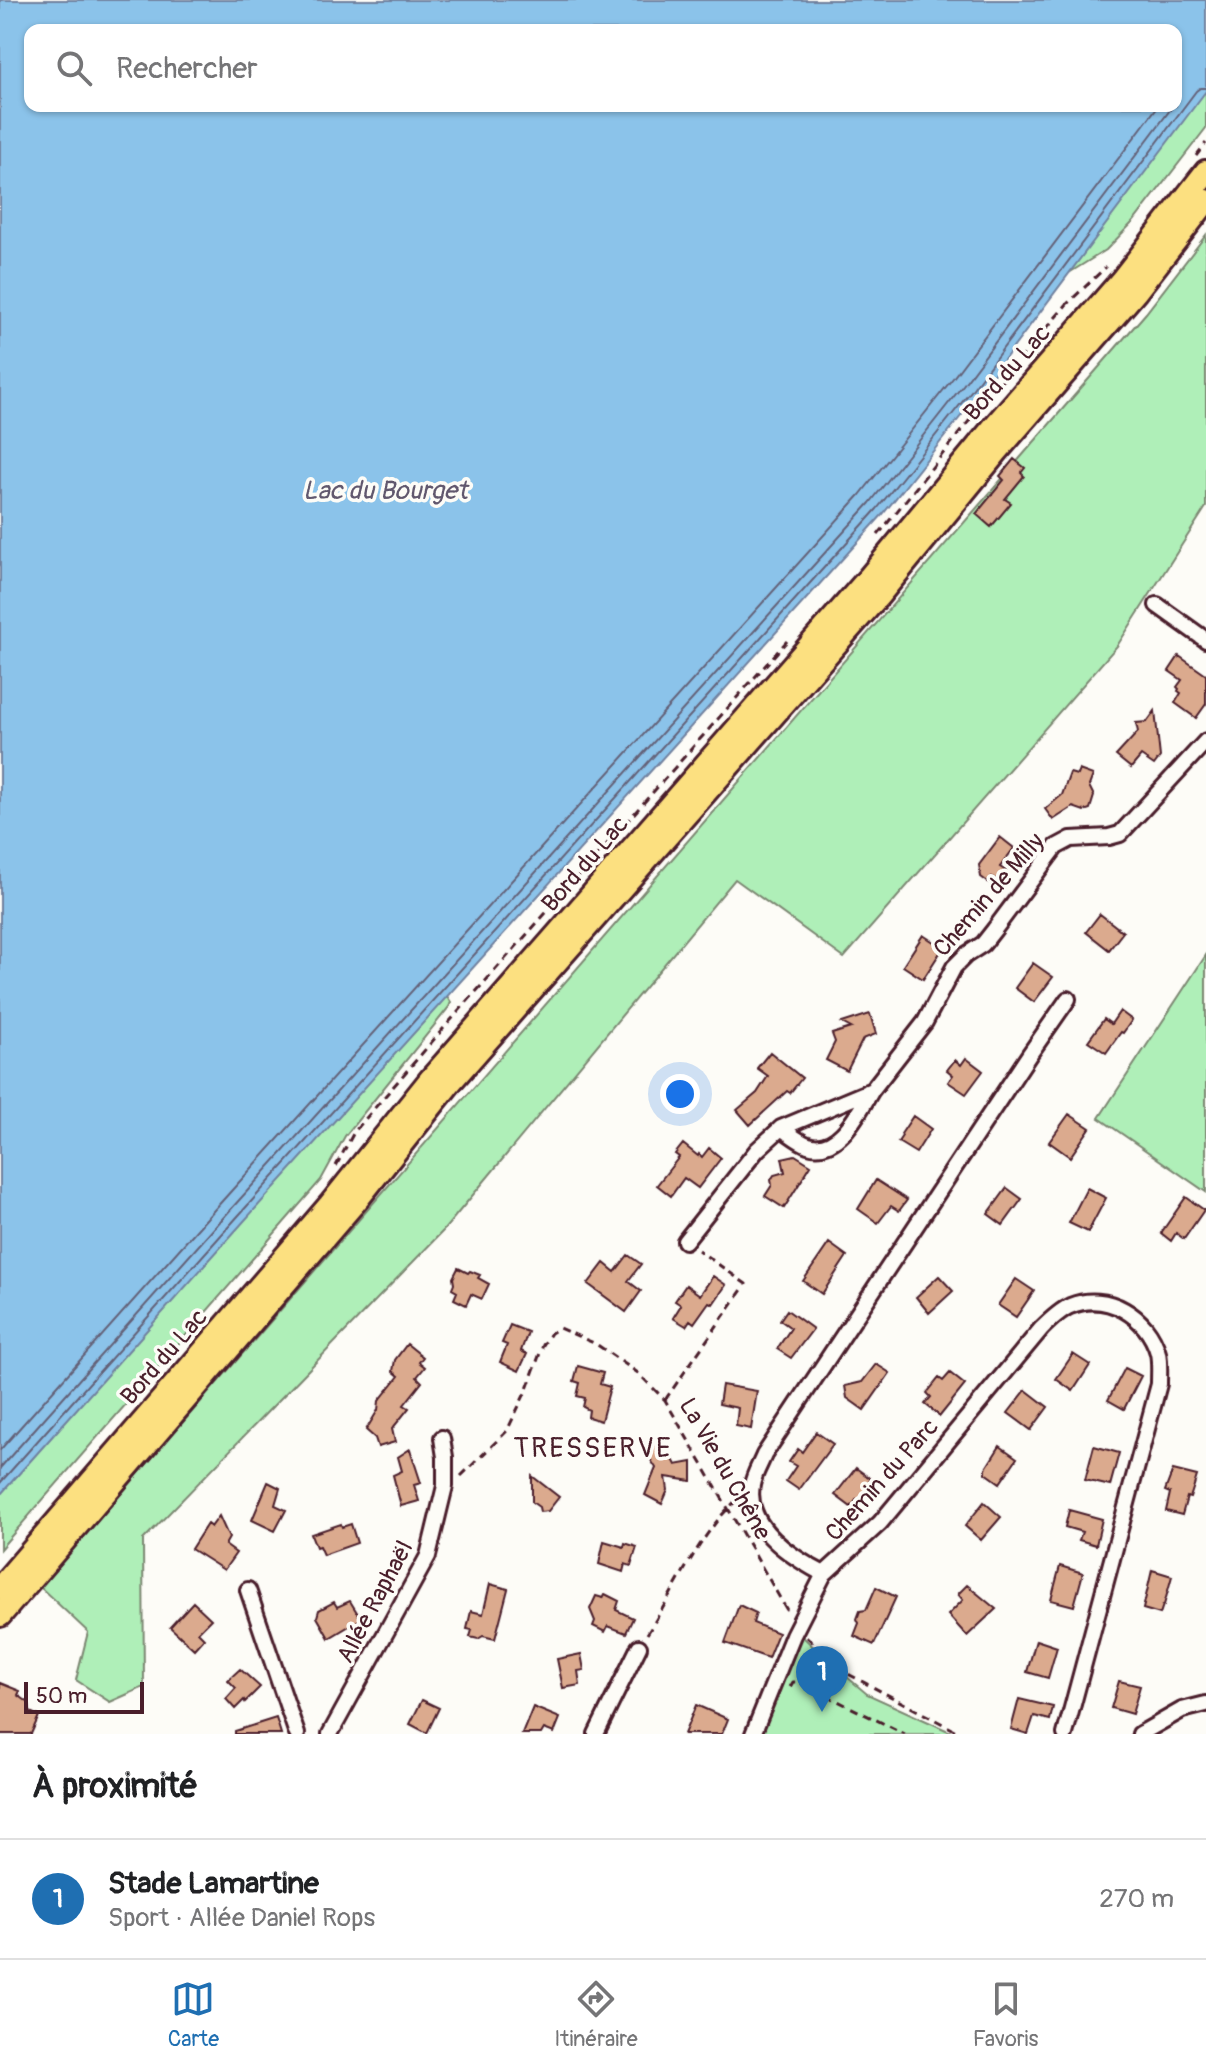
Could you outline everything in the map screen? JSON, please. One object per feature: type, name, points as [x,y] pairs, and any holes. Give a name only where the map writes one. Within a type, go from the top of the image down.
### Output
[{"type":"main road","name":"Bord du Lac","points":[[0,1588],[330,1205],[431,1079],[869,578],[994,427],[1122,280],[1206,172]]},
{"type":"main road","name":"Bord du Lac","points":[[0,1615],[351,1207],[452,1080],[878,596],[997,451],[1128,301],[1206,201]]},
{"type":"street","points":[[1157,605],[1206,640]]},
{"type":"street","name":"Chemin de Milly","points":[[781,1128],[815,1147],[831,1144],[840,1136],[925,1022],[954,967],[983,944],[1056,847],[1071,839],[1120,834],[1206,741]]},
{"type":"street","points":[[751,1488],[764,1455],[1068,999]]},
{"type":"street","name":"Chemin de Milly","points":[[685,1241],[757,1150],[781,1128],[872,1090]]},
{"type":"street","name":"Chemin du Parc","points":[[751,1488],[755,1510],[770,1536],[824,1574],[880,1523],[1053,1317],[1078,1303],[1106,1303],[1133,1315],[1147,1329],[1159,1355],[1159,1384],[1065,1734]]},
{"type":"street","name":"Allée Raphaël","points":[[330,1734],[428,1556],[445,1486],[442,1438]]},
{"type":"street","points":[[753,1734],[824,1574]]},
{"type":"street","points":[[248,1590],[297,1734]]},
{"type":"street","points":[[596,1734],[639,1647]]},
{"type":"street","points":[[1140,1734],[1182,1710],[1206,1704]]},
{"type":"path","points":[[665,1400],[746,1284],[685,1241]]},
{"type":"path","name":"La Vie du Chêne","points":[[445,1486],[466,1474],[507,1431],[551,1333],[559,1328],[596,1344],[638,1373],[665,1400],[798,1627],[850,1675],[962,1734]]},
{"type":"path","points":[[639,1647],[695,1553],[727,1509],[751,1488]]},
{"type":"path","points":[[789,1688],[793,1682],[799,1682],[905,1734]]},
{"type":"green space","points":[[1206,0],[1206,128],[1134,221],[1106,250],[1048,286],[1172,112],[1182,112],[1182,24]]},
{"type":"green space","points":[[1206,235],[1206,507],[1117,646],[844,958],[735,879],[443,1231],[143,1540],[144,1687],[110,1702],[76,1680],[88,1632],[40,1587],[1146,313]]},
{"type":"green space","points":[[1206,955],[1206,1192],[1099,1118]]},
{"type":"green space","points":[[435,978],[451,1002],[449,1007],[345,1136],[321,1180],[0,1549],[0,1318]]},
{"type":"green space","points":[[799,1633],[867,1694],[955,1734],[758,1734]]},
{"type":"water","name":"Lac du Bourget","points":[[0,0],[1206,0],[1206,91],[977,396],[883,514],[0,1495]]},
{"type":"building","points":[[1014,459],[1025,468],[1021,473],[1024,476],[1005,499],[1011,503],[991,527],[976,514],[1004,480],[1000,476]]},
{"type":"building","points":[[1179,656],[1206,675],[1206,704],[1196,718],[1175,703],[1181,693],[1177,687],[1182,680],[1169,671]]},
{"type":"building","points":[[1155,711],[1160,757],[1154,765],[1141,756],[1131,768],[1116,756],[1138,732],[1136,723],[1147,722]]},
{"type":"building","points":[[1079,770],[1093,775],[1089,786],[1094,796],[1090,809],[1084,811],[1073,807],[1053,820],[1045,809],[1062,795],[1070,773],[1077,775]]},
{"type":"building","points":[[1000,837],[1014,848],[1000,867],[1006,871],[999,882],[992,877],[989,883],[981,877],[979,865]]},
{"type":"building","points":[[1100,914],[1123,932],[1109,950],[1086,932]]},
{"type":"building","points":[[923,935],[943,948],[923,979],[903,966]]},
{"type":"building","points":[[1033,963],[1053,977],[1034,1002],[1015,988]]},
{"type":"building","points":[[1120,1011],[1132,1020],[1106,1053],[1088,1041],[1104,1019],[1111,1024]]},
{"type":"building","points":[[870,1014],[876,1034],[863,1039],[847,1071],[826,1060],[835,1042],[832,1034],[851,1028],[842,1023]]},
{"type":"building","points":[[770,1052],[802,1078],[790,1093],[787,1091],[750,1125],[737,1110],[757,1093],[768,1076],[757,1068]]},
{"type":"building","points":[[966,1058],[983,1071],[966,1094],[948,1082],[953,1075],[947,1070],[955,1060],[961,1065]]},
{"type":"building","points":[[1069,1114],[1090,1128],[1070,1157],[1049,1142]]},
{"type":"building","points":[[913,1116],[931,1129],[916,1153],[898,1142]]},
{"type":"building","points":[[683,1144],[698,1156],[702,1157],[709,1148],[721,1158],[698,1188],[684,1178],[671,1196],[657,1185],[679,1157],[675,1154]]},
{"type":"building","points":[[795,1155],[811,1165],[784,1208],[765,1196],[774,1175],[785,1172],[782,1158]]},
{"type":"building","points":[[876,1180],[907,1200],[899,1211],[891,1206],[878,1223],[858,1209]]},
{"type":"building","points":[[1007,1188],[1022,1199],[1003,1225],[988,1214]]},
{"type":"building","points":[[1087,1188],[1106,1198],[1088,1232],[1069,1223]]},
{"type":"building","points":[[1186,1197],[1204,1210],[1184,1239],[1176,1233],[1171,1241],[1161,1233]]},
{"type":"building","points":[[829,1243],[847,1256],[822,1294],[803,1281]]},
{"type":"building","points":[[628,1255],[641,1264],[628,1281],[641,1291],[626,1312],[588,1284],[604,1263],[615,1272]]},
{"type":"building","points":[[458,1268],[480,1275],[478,1278],[489,1284],[482,1299],[471,1294],[466,1305],[454,1299],[457,1292],[452,1289],[453,1278]]},
{"type":"building","points":[[713,1276],[726,1285],[713,1304],[709,1302],[694,1323],[690,1320],[686,1326],[673,1318],[681,1305],[675,1301],[686,1285],[700,1295]]},
{"type":"building","points":[[939,1276],[953,1291],[929,1313],[916,1297]]},
{"type":"building","points":[[1016,1279],[1034,1291],[1016,1317],[998,1305]]},
{"type":"building","points":[[787,1310],[813,1329],[791,1358],[777,1349],[791,1328],[780,1320]]},
{"type":"building","points":[[510,1325],[528,1332],[521,1351],[527,1354],[519,1371],[500,1362],[507,1345],[502,1343]]},
{"type":"building","points":[[407,1344],[423,1357],[419,1362],[425,1367],[417,1377],[422,1382],[404,1405],[409,1408],[392,1429],[395,1442],[378,1447],[375,1438],[366,1430],[378,1410],[379,1401],[399,1376],[393,1371],[395,1360]]},
{"type":"building","points":[[1073,1354],[1090,1365],[1073,1391],[1056,1379]]},
{"type":"building","points":[[876,1364],[890,1373],[864,1410],[847,1398],[845,1386],[862,1382]]},
{"type":"building","points":[[578,1366],[603,1373],[600,1384],[610,1387],[601,1421],[588,1417],[589,1410],[583,1407],[585,1398],[577,1396],[580,1383],[574,1381]]},
{"type":"building","points":[[1125,1368],[1141,1376],[1124,1409],[1108,1400]]},
{"type":"building","points":[[950,1373],[965,1385],[940,1416],[925,1404],[931,1397],[927,1393],[939,1378],[943,1381]]},
{"type":"building","points":[[722,1385],[757,1391],[751,1429],[736,1426],[738,1408],[719,1404]]},
{"type":"building","points":[[1026,1390],[1048,1407],[1031,1430],[1008,1413]]},
{"type":"building","points":[[816,1432],[833,1444],[799,1490],[786,1481],[796,1466],[789,1462],[798,1449],[802,1452]]},
{"type":"building","points":[[660,1435],[676,1465],[692,1462],[692,1481],[666,1477],[668,1490],[662,1504],[645,1495],[656,1468],[642,1446]]},
{"type":"building","points":[[1000,1446],[1017,1458],[1000,1483],[986,1473],[986,1468]]},
{"type":"building","points":[[1094,1446],[1119,1453],[1110,1486],[1085,1480]]},
{"type":"building","points":[[410,1449],[421,1483],[414,1485],[419,1501],[401,1506],[393,1475],[402,1471],[398,1457]]},
{"type":"building","points":[[856,1468],[871,1479],[865,1487],[870,1491],[861,1502],[857,1499],[851,1507],[835,1495]]},
{"type":"building","points":[[1173,1470],[1197,1476],[1182,1515],[1166,1511],[1170,1493],[1165,1491]]},
{"type":"building","points":[[532,1476],[559,1497],[548,1511],[540,1512],[532,1502]]},
{"type":"building","points":[[268,1482],[280,1488],[275,1505],[286,1510],[275,1531],[252,1520]]},
{"type":"building","points":[[984,1502],[1001,1517],[981,1540],[965,1526]]},
{"type":"building","points":[[1069,1510],[1102,1519],[1096,1545],[1079,1540],[1082,1532],[1065,1527]]},
{"type":"building","points":[[219,1516],[229,1538],[225,1545],[236,1553],[224,1570],[191,1549],[207,1524],[211,1527]]},
{"type":"building","points":[[341,1524],[342,1527],[351,1524],[357,1543],[323,1555],[311,1534]]},
{"type":"building","points":[[604,1541],[637,1547],[631,1566],[625,1564],[623,1572],[599,1564]]},
{"type":"building","points":[[1060,1566],[1083,1573],[1074,1606],[1051,1600]]},
{"type":"building","points":[[1152,1570],[1172,1576],[1160,1614],[1143,1609]]},
{"type":"building","points":[[490,1584],[508,1589],[495,1639],[470,1637],[472,1630],[467,1629],[471,1611],[483,1614]]},
{"type":"building","points":[[967,1585],[996,1609],[967,1636],[948,1615],[963,1600],[958,1594]]},
{"type":"building","points":[[876,1587],[896,1597],[874,1645],[854,1636],[860,1611],[866,1610]]},
{"type":"building","points":[[605,1594],[619,1601],[616,1610],[633,1618],[626,1633],[608,1626],[605,1632],[593,1626],[595,1621],[590,1609],[596,1596],[603,1598]]},
{"type":"building","points":[[350,1601],[361,1619],[329,1638],[317,1617],[319,1610],[334,1602],[337,1607]]},
{"type":"building","points":[[193,1602],[211,1619],[198,1632],[204,1638],[194,1649],[170,1627]]},
{"type":"building","points":[[739,1605],[756,1613],[753,1623],[778,1633],[768,1658],[725,1643]]},
{"type":"building","points":[[1036,1640],[1057,1647],[1048,1678],[1027,1672]]},
{"type":"building","points":[[581,1654],[584,1670],[578,1671],[580,1685],[563,1688],[557,1659]]},
{"type":"building","points":[[240,1669],[260,1687],[235,1709],[226,1699],[236,1688],[228,1680]]},
{"type":"building","points":[[1119,1681],[1140,1686],[1132,1714],[1111,1708]]},
{"type":"building","points":[[0,1683],[20,1691],[18,1695],[29,1703],[30,1712],[39,1716],[31,1734],[0,1734]]},
{"type":"building","points":[[1019,1699],[1053,1707],[1050,1720],[1034,1716],[1028,1734],[1011,1729]]},
{"type":"building","points":[[422,1700],[439,1708],[427,1733],[410,1724]]},
{"type":"building","points":[[696,1705],[728,1719],[722,1734],[684,1734]]},
{"type":"building","points":[[533,1707],[560,1718],[554,1733],[544,1729],[541,1734],[522,1734]]},
{"type":"building","points":[[276,1718],[281,1734],[235,1734],[235,1731]]},
{"type":"place","name":"Stade Lamartine","points":[[822,1712]]},
{"type":"district","name":"TRESSERVE","points":[[593,1448]]}]
